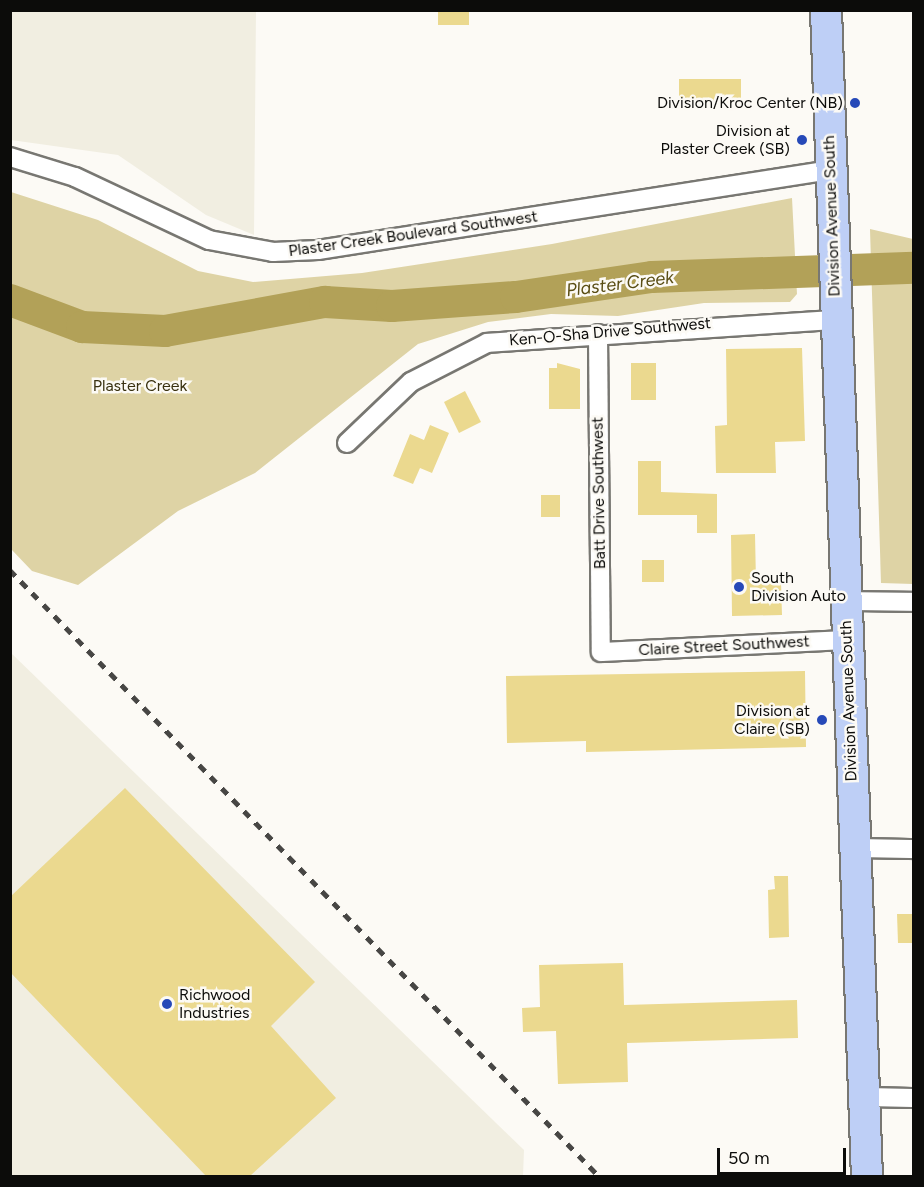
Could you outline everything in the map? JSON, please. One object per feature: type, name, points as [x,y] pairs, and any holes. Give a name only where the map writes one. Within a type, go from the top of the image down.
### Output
[{"type":"main road","name":"Division Avenue South","points":[[826,10],[830,183],[854,848],[866,1097],[867,1176]]},
{"type":"street","name":"Plaster Creek Boulevard Southwest","points":[[10,157],[98,186],[198,236],[273,252],[318,250],[830,183]]},
{"type":"street","name":"Ken-O-Sha Drive Southwest","points":[[347,442],[393,397],[459,353],[527,337],[598,334],[835,307]]},
{"type":"street","name":"Batt Drive Southwest","points":[[598,334],[601,652]]},
{"type":"street","points":[[846,601],[914,602]]},
{"type":"street","name":"Claire Street Southwest","points":[[601,652],[847,640]]},
{"type":"street","points":[[854,848],[914,849]]},
{"type":"street","points":[[866,1097],[914,1098]]},
{"type":"shaded area","points":[[11,10],[256,11],[254,235],[206,215],[118,155],[11,140]]},
{"type":"shaded area","points":[[10,652],[524,1150],[523,1176],[11,1176]]},
{"type":"green space","name":"Plaster Creek","points":[[11,192],[98,220],[198,271],[253,282],[362,273],[552,244],[792,198],[797,294],[790,302],[704,303],[618,316],[551,314],[488,322],[418,344],[255,473],[178,511],[78,585],[32,571],[11,549]]},
{"type":"green space","points":[[870,229],[913,239],[913,584],[881,583]]},
{"type":"building","points":[[438,10],[469,10],[469,25],[438,25]]},
{"type":"building","points":[[679,79],[741,79],[741,103],[679,103]]},
{"type":"building","points":[[802,348],[805,441],[775,442],[776,473],[716,473],[715,426],[727,425],[726,349]]},
{"type":"building","points":[[557,363],[580,369],[580,409],[549,409],[549,368],[557,368]]},
{"type":"building","points":[[631,363],[656,363],[656,400],[631,400]]},
{"type":"building","points":[[465,391],[481,422],[459,433],[444,402]]},
{"type":"building","points":[[430,425],[449,433],[432,473],[420,468],[413,484],[393,476],[410,434],[424,440]]},
{"type":"building","points":[[638,461],[661,461],[661,492],[717,494],[717,533],[697,533],[697,515],[638,515]]},
{"type":"building","points":[[541,495],[560,495],[560,517],[541,517]]},
{"type":"building","points":[[755,534],[756,582],[781,582],[782,615],[732,616],[731,535]]},
{"type":"building","points":[[642,560],[664,560],[664,582],[642,582]]},
{"type":"building","points":[[805,671],[806,747],[586,752],[586,741],[507,743],[506,676]]},
{"type":"building","name":"Richwood Industries","points":[[125,788],[315,982],[271,1026],[336,1098],[250,1176],[206,1176],[10,972],[10,897]]},
{"type":"building","points":[[774,876],[788,876],[789,937],[769,938],[768,890],[775,889]]},
{"type":"building","points":[[897,914],[914,914],[914,943],[898,943]]},
{"type":"building","points":[[623,963],[624,1005],[797,1000],[798,1038],[627,1043],[628,1082],[558,1084],[556,1031],[523,1032],[522,1008],[540,1007],[539,965]]},
{"type":"waterway","name":"Plaster Creek","points":[[10,300],[82,327],[165,331],[325,302],[392,306],[516,297],[652,277],[914,268]]},
{"type":"railway","points":[[10,570],[599,1176]]},
{"type":"place","name":"Division/Kroc Center (NB)","points":[[855,103]]},
{"type":"place","name":"Division at Plaster Creek (SB)","points":[[802,140]]},
{"type":"place","name":"South Division Auto","points":[[739,587]]},
{"type":"place","name":"Division at Claire (SB)","points":[[822,720]]},
{"type":"place","name":"Richwood Industries","points":[[167,1004]]}]
